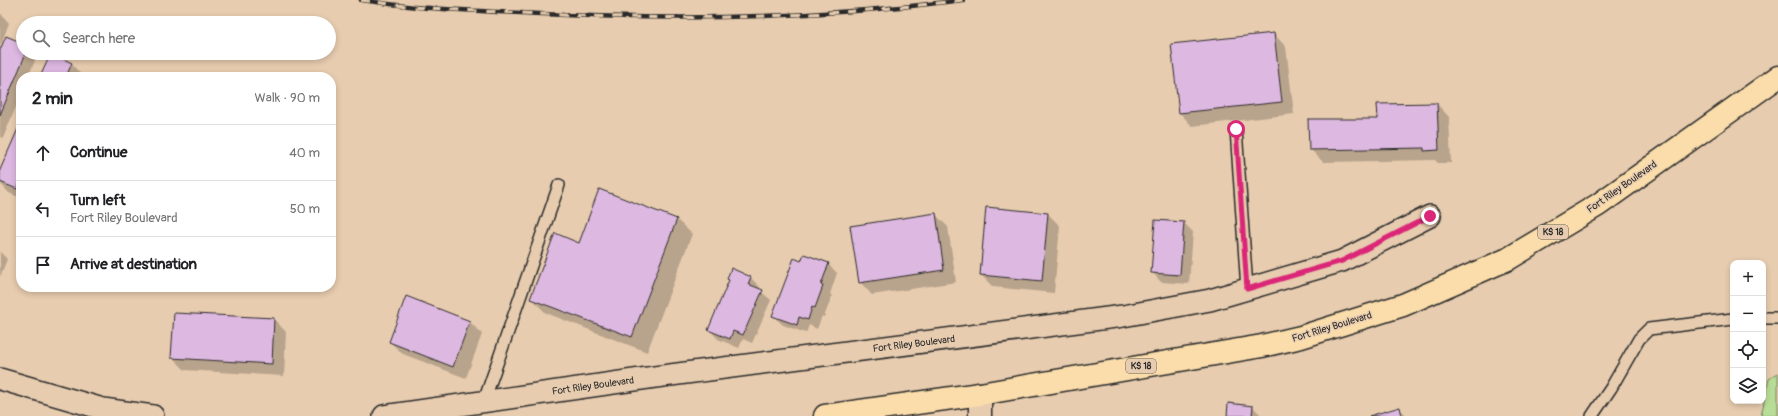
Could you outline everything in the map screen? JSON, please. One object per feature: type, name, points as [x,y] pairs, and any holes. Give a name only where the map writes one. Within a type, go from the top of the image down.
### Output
[{"type":"highway","name":"Fort Riley Boulevard","points":[[825,416],[980,394],[1262,346],[1301,337],[1402,305],[1508,259],[1598,205],[1778,77]]},
{"type":"street","name":"Fort Riley Boulevard","points":[[384,416],[484,401],[1124,316],[1210,300],[1342,261],[1430,216]]},
{"type":"street","points":[[0,379],[103,409],[153,416]]},
{"type":"street","points":[[980,394],[980,416]]},
{"type":"lane","points":[[1236,129],[1247,289]]},
{"type":"lane","points":[[484,401],[559,185]]},
{"type":"lane","points":[[1766,318],[1778,318]]},
{"type":"lane","points":[[1592,416],[1612,388],[1639,339],[1649,329],[1730,319]]},
{"type":"green space","points":[[1778,373],[1778,416],[1761,416],[1764,404],[1766,404],[1766,393],[1769,379]]},
{"type":"building","points":[[1274,33],[1282,102],[1179,113],[1171,44]]},
{"type":"building","points":[[6,36],[16,40],[16,60],[23,60],[18,72],[16,72],[16,77],[0,115],[0,50]]},
{"type":"building","points":[[48,60],[66,60],[72,63],[68,72],[42,72]]},
{"type":"building","points":[[1437,103],[1439,150],[1424,151],[1424,148],[1309,150],[1308,119],[1378,119],[1377,104]]},
{"type":"building","points":[[16,133],[16,189],[0,182],[0,170]]},
{"type":"building","points":[[599,189],[677,219],[632,337],[530,299],[555,233],[579,243]]},
{"type":"building","points":[[986,207],[1048,213],[1042,281],[980,275]]},
{"type":"building","points":[[936,213],[944,270],[859,283],[850,226]]},
{"type":"building","points":[[1155,220],[1184,222],[1180,275],[1151,273]]},
{"type":"building","points":[[804,254],[829,263],[815,308],[812,307],[808,320],[799,317],[797,325],[772,316],[794,258],[801,261]]},
{"type":"building","points":[[731,268],[751,277],[748,284],[763,290],[743,335],[733,331],[730,339],[708,330],[729,280],[727,279]]},
{"type":"building","points":[[406,296],[470,321],[453,367],[389,342]]},
{"type":"building","points":[[174,313],[274,318],[272,364],[171,358]]},
{"type":"building","points":[[1228,403],[1253,406],[1252,416],[1227,416]]},
{"type":"building","points":[[1400,407],[1402,416],[1369,416]]},
{"type":"railway","points":[[361,0],[413,7],[472,11],[647,17],[805,14],[858,11],[963,0]]},
{"type":"route","points":[[1236,129],[1247,289],[1342,261],[1430,216]]}]
